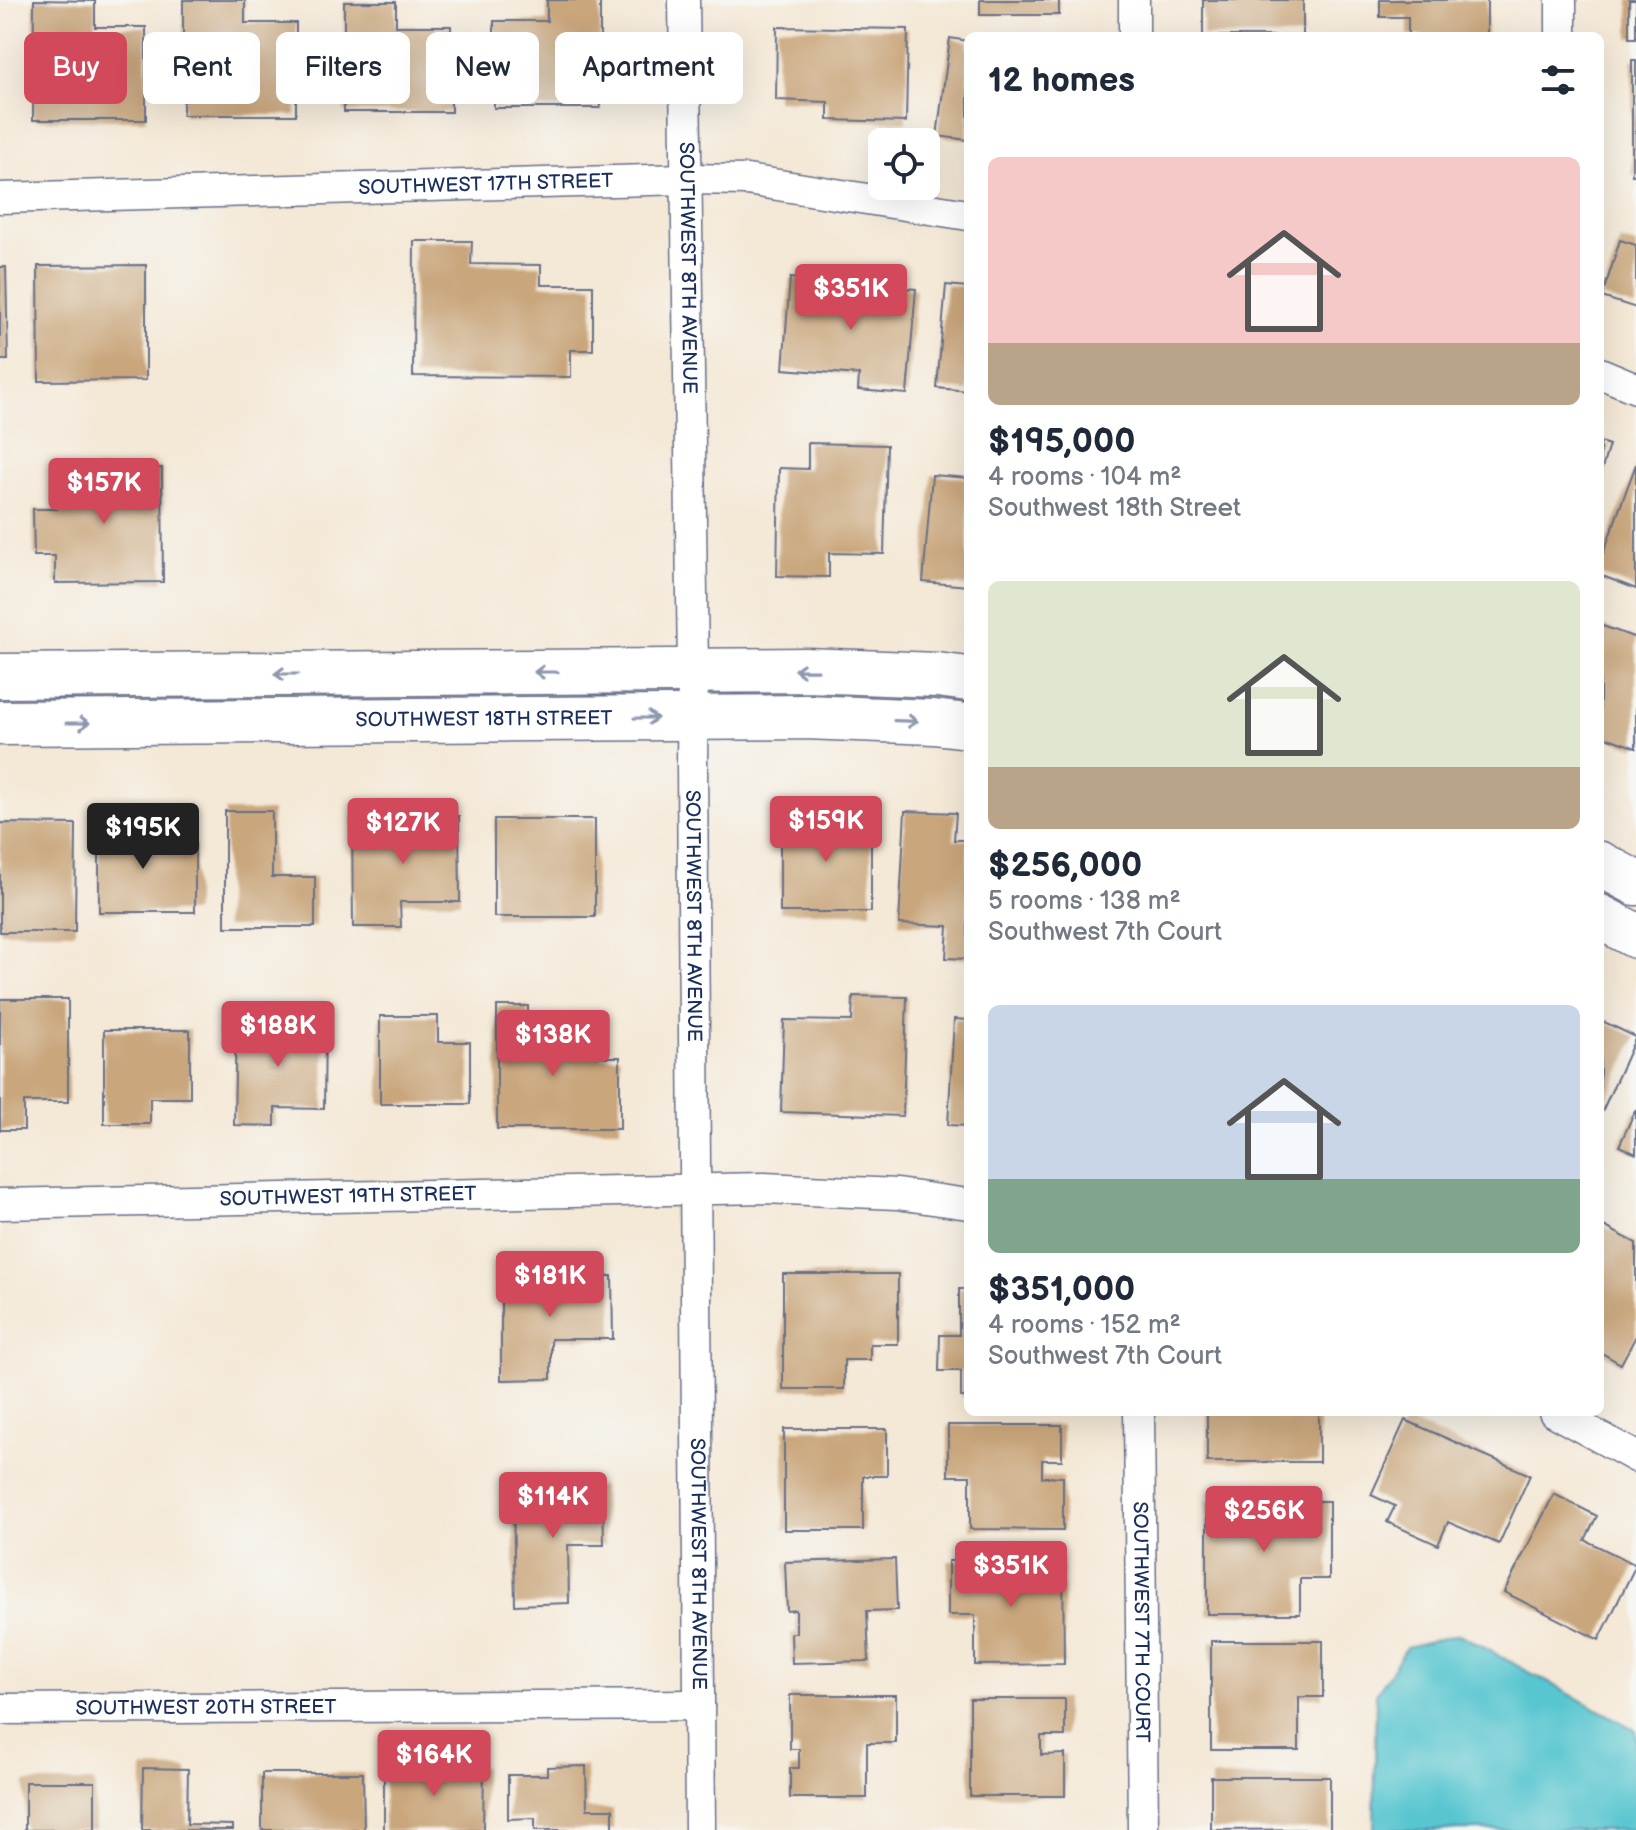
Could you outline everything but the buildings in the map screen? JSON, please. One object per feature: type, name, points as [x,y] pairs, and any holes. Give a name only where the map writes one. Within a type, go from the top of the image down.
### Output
[{"type":"main road","points":[[0,676],[806,670],[964,678]]},
{"type":"main road","name":"SOUTHWEST 18TH STREET","points":[[0,723],[805,717],[964,726]]},
{"type":"main road","points":[[1604,866],[1636,883]]},
{"type":"street","name":"SOUTHWEST 8TH AVENUE","points":[[684,0],[693,670],[700,1830]]},
{"type":"street","points":[[1134,0],[1134,32]]},
{"type":"street","points":[[1561,0],[1561,32]]},
{"type":"street","name":"SOUTHWEST 17TH STREET","points":[[0,198],[685,179],[747,180],[964,214]]},
{"type":"street","points":[[1604,375],[1636,388]]},
{"type":"street","name":"SOUTHWEST 19TH STREET","points":[[0,1204],[764,1188],[897,1194],[964,1203]]},
{"type":"street","name":"SOUTHWEST 7TH COURT","points":[[1139,1416],[1143,1830]]},
{"type":"street","points":[[1561,1416],[1636,1457]]},
{"type":"street","name":"SOUTHWEST 20TH STREET","points":[[0,1709],[699,1705]]},
{"type":"water","points":[[1459,1634],[1636,1730],[1636,1830],[1374,1830],[1376,1694],[1407,1647]]}]
